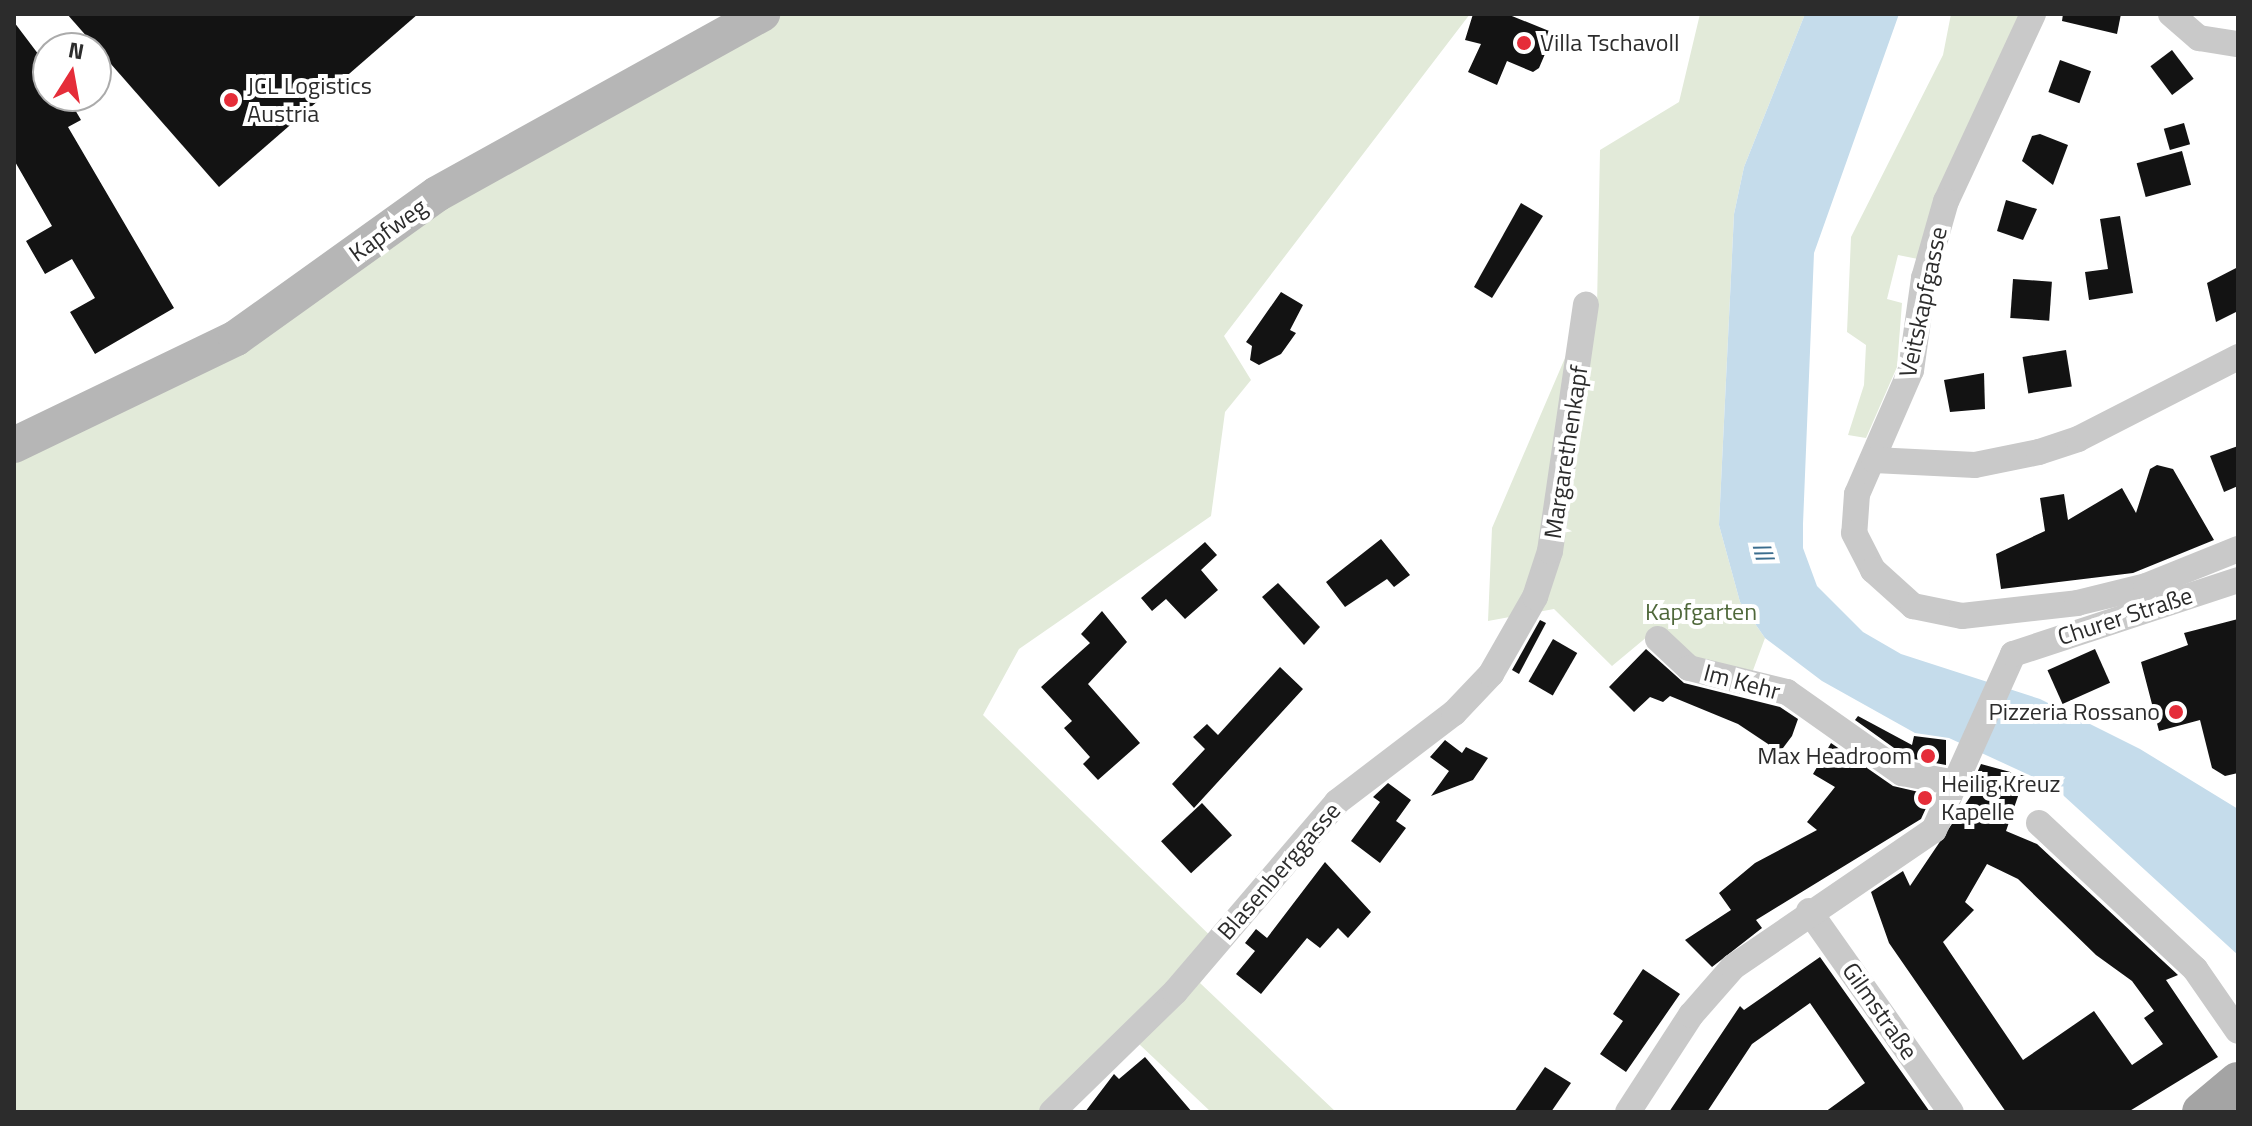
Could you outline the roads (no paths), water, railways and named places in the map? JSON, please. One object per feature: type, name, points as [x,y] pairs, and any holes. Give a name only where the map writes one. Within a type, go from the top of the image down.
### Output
[{"type":"main road","points":[[2202,1112],[2238,1082]]},
{"type":"street","name":"Kapfweg","points":[[14,445],[236,338],[437,194],[762,14]]},
{"type":"street","name":"Veitskapfgasse","points":[[2033,14],[1946,201],[1924,278],[1911,370],[1852,517],[1860,550],[1893,589],[1937,614],[2077,603],[2146,586],[2238,549]]},
{"type":"street","points":[[2171,14],[2199,38],[2238,44]]},
{"type":"street","name":"Margarethenkapf","points":[[1535,597],[1550,551],[1586,305]]},
{"type":"street","points":[[1874,460],[1975,465],[2039,452],[2085,436],[2238,357]]},
{"type":"street","name":"Churer Straße","points":[[1956,783],[1965,750],[2007,662],[2238,580]]},
{"type":"street","name":"Blasenberggasse","points":[[1052,1112],[1175,992],[1337,802],[1454,713],[1491,674],[1535,597]]},
{"type":"street","name":"Im Kehr","points":[[1658,639],[1689,668],[1787,692],[1902,773],[1956,783]]},
{"type":"street","points":[[1628,1112],[1691,1015],[1733,967],[1809,911],[1925,838],[1956,783]]},
{"type":"street","points":[[2039,823],[2195,969],[2238,1031]]},
{"type":"street","name":"Gilmstraße","points":[[1809,911],[1951,1112]]},
{"type":"water","name":"Ill","points":[[1805,14],[1899,14],[1814,253],[1803,548],[1817,586],[1863,632],[1901,654],[2040,699],[2140,749],[2238,809],[2238,955],[2053,786],[1949,738],[1915,733],[1822,681],[1765,638],[1740,602],[1719,525],[1734,214],[1744,167]]},
{"type":"place","name":"Villa Tschavoll","points":[[1524,43]]},
{"type":"place","name":"JCL Logistics Austria","points":[[231,100]]},
{"type":"place","name":"Pizzeria Rossano","points":[[2176,712]]},
{"type":"place","name":"Max Headroom","points":[[1928,756]]},
{"type":"place","name":"Heilig Kreuz Kapelle","points":[[1925,798]]},
{"type":"park label","name":"Kapfgarten","points":[[1701,612]]}]
